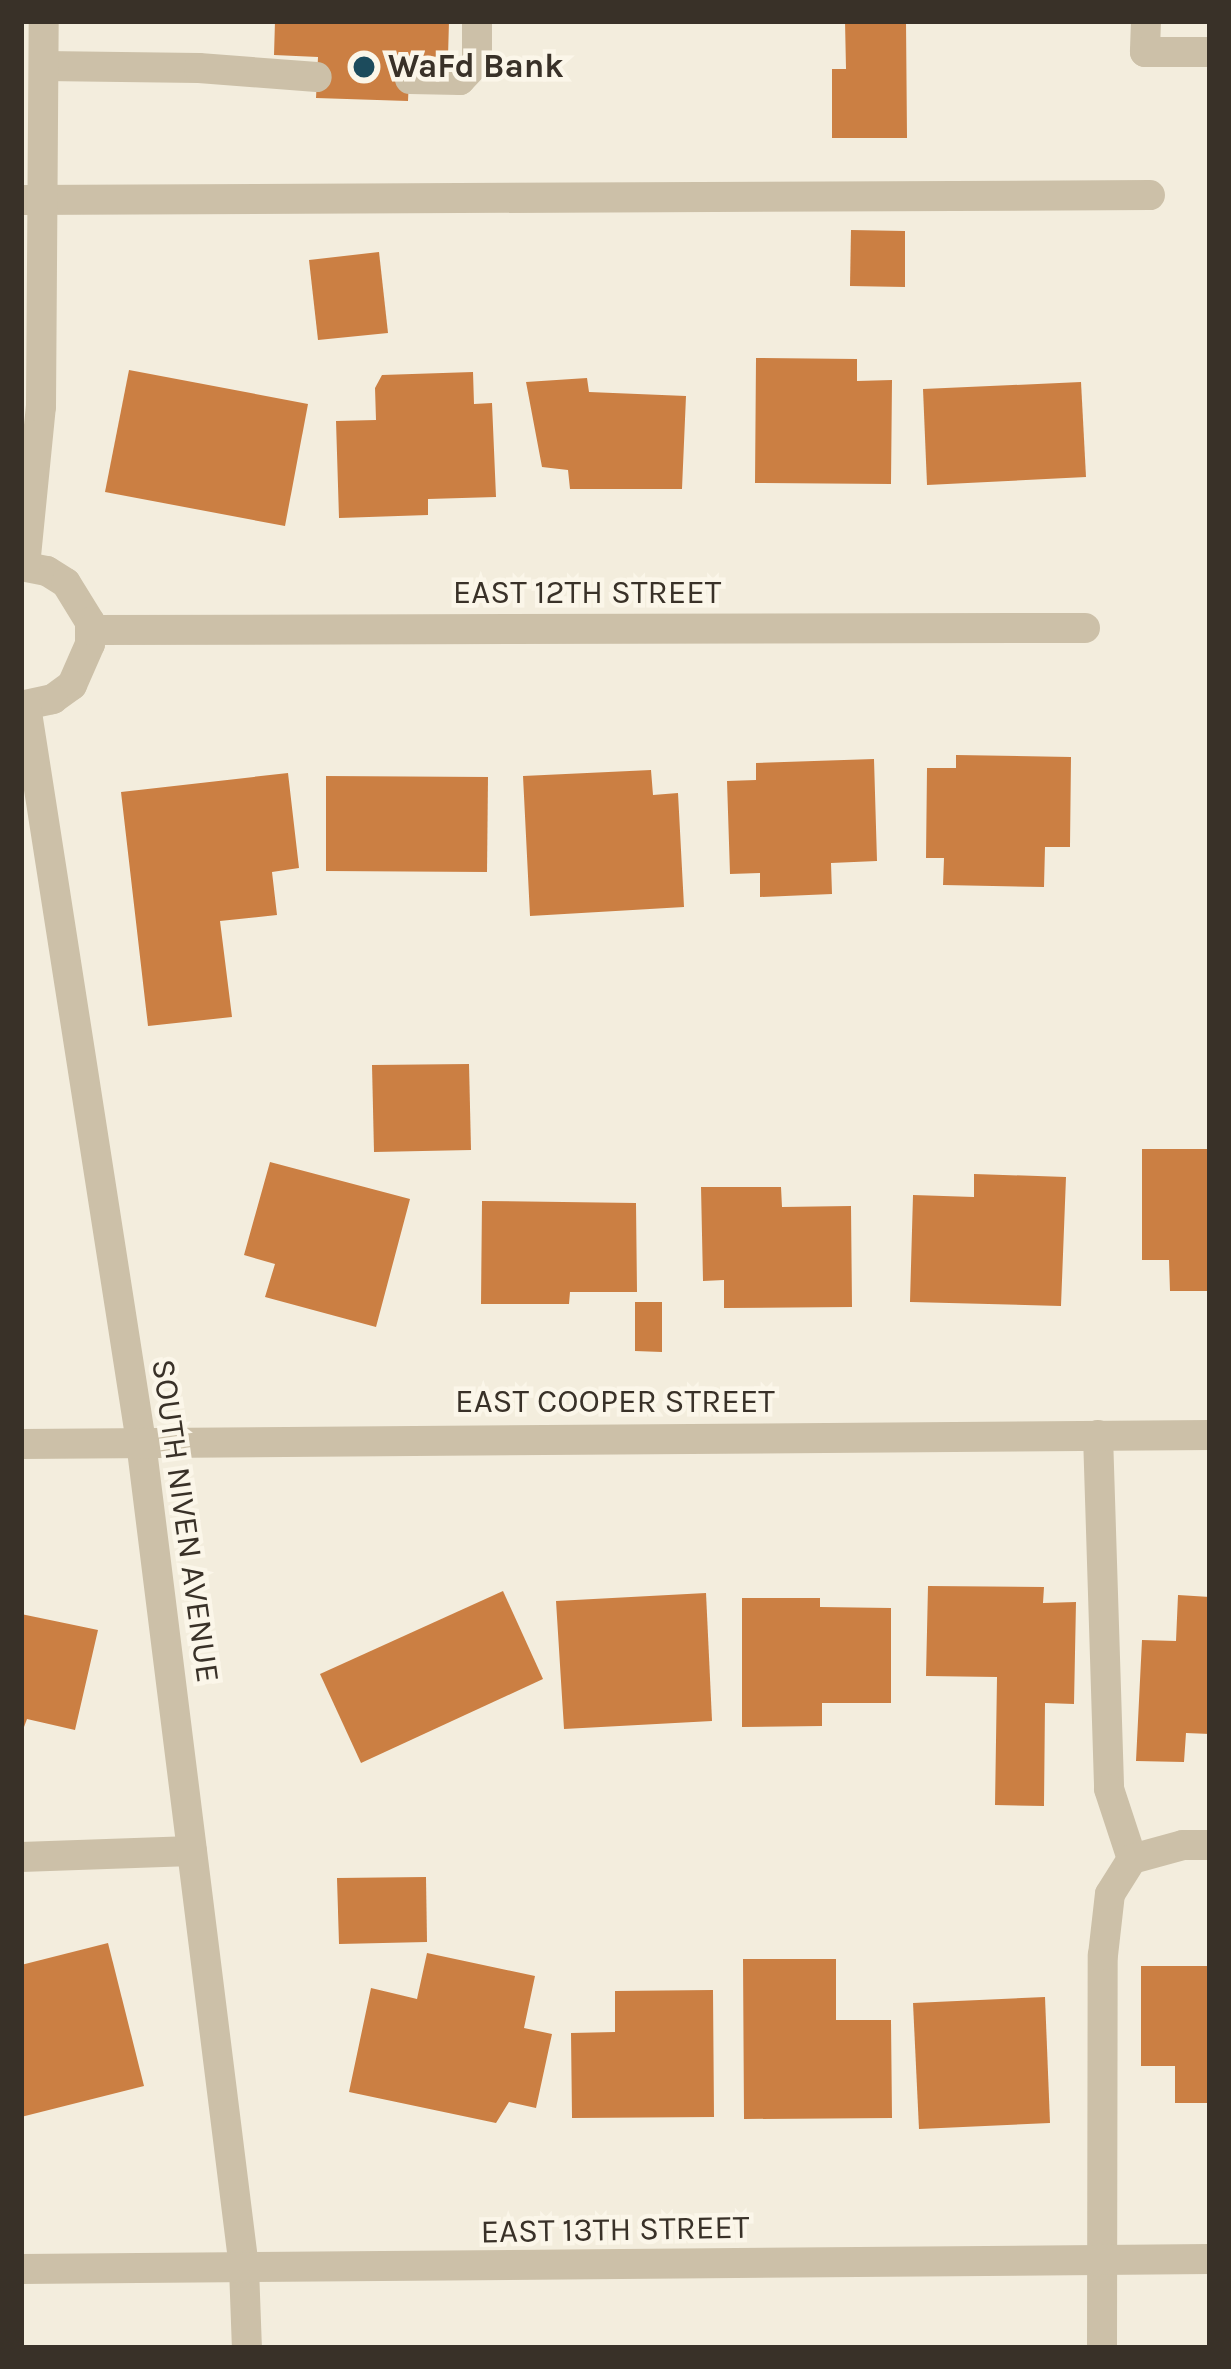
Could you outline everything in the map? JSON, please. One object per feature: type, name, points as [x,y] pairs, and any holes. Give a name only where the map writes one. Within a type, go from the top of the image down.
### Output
[{"type":"street","points":[[23,706],[53,699],[72,685],[84,666],[90,630],[81,600],[66,583],[23,566],[41,407],[32,200],[44,21]]},
{"type":"street","points":[[410,79],[460,80],[477,62],[477,21]]},
{"type":"street","points":[[1146,21],[1145,52],[1210,52]]},
{"type":"street","points":[[44,66],[199,68],[317,77]]},
{"type":"street","points":[[32,200],[1150,195]]},
{"type":"street","name":"EAST 12TH STREET","points":[[90,630],[1085,628]]},
{"type":"street","name":"SOUTH NIVEN AVENUE","points":[[23,706],[141,1442],[244,2269],[247,2348]]},
{"type":"street","name":"EAST COOPER STREET","points":[[21,1444],[1210,1435]]},
{"type":"street","points":[[1098,1436],[1109,1789],[1132,1858]]},
{"type":"street","points":[[1102,2348],[1102,1955],[1110,1894],[1132,1858],[1183,1845],[1210,1845]]},
{"type":"street","points":[[21,1856],[192,1851]]},
{"type":"street","name":"EAST 13TH STREET","points":[[21,2269],[1210,2259]]},
{"type":"building","name":"WaFd Bank","points":[[275,21],[449,21],[448,57],[410,56],[408,101],[316,98],[318,57],[274,55]]},
{"type":"building","points":[[845,21],[906,21],[907,138],[832,138],[832,69],[846,69]]},
{"type":"building","points":[[851,230],[905,231],[905,287],[850,286]]},
{"type":"building","points":[[379,252],[388,333],[318,340],[309,260]]},
{"type":"building","points":[[756,358],[857,359],[857,381],[892,380],[891,484],[755,483]]},
{"type":"building","points":[[129,370],[308,404],[285,526],[105,492]]},
{"type":"building","points":[[473,372],[474,404],[492,403],[496,497],[428,499],[428,515],[339,518],[336,421],[376,420],[375,388],[382,375]]},
{"type":"building","points":[[587,378],[589,392],[686,396],[682,489],[570,489],[568,470],[542,467],[526,382]]},
{"type":"building","points":[[1081,382],[1086,477],[927,485],[923,389]]},
{"type":"building","points":[[956,755],[1071,757],[1070,847],[1045,847],[1044,887],[943,885],[944,858],[926,858],[927,768],[956,768]]},
{"type":"building","points":[[874,759],[877,861],[831,863],[832,894],[760,897],[760,873],[730,874],[727,781],[756,780],[756,763]]},
{"type":"building","points":[[651,770],[653,795],[678,793],[684,907],[530,916],[523,776]]},
{"type":"building","points":[[288,773],[299,868],[272,872],[277,915],[220,921],[232,1017],[148,1026],[121,792]]},
{"type":"building","points":[[326,776],[488,777],[487,872],[326,871]]},
{"type":"building","points":[[469,1064],[471,1150],[374,1152],[372,1065]]},
{"type":"building","points":[[1142,1149],[1210,1149],[1210,1291],[1170,1291],[1169,1260],[1142,1260]]},
{"type":"building","points":[[270,1162],[410,1199],[376,1327],[265,1297],[275,1264],[244,1255]]},
{"type":"building","points":[[974,1174],[1066,1177],[1061,1306],[910,1302],[913,1195],[974,1197]]},
{"type":"building","points":[[701,1187],[781,1187],[782,1207],[851,1206],[852,1307],[724,1308],[724,1280],[703,1281]]},
{"type":"building","points":[[482,1201],[636,1203],[637,1292],[570,1292],[569,1304],[481,1304]]},
{"type":"building","points":[[635,1302],[662,1302],[662,1352],[635,1351]]},
{"type":"building","points":[[928,1586],[1044,1587],[1043,1603],[1076,1602],[1074,1704],[1045,1703],[1044,1806],[995,1805],[997,1677],[926,1676]]},
{"type":"building","points":[[503,1591],[543,1679],[361,1763],[320,1674]]},
{"type":"building","points":[[706,1593],[712,1721],[564,1729],[556,1601]]},
{"type":"building","points":[[1178,1595],[1210,1597],[1210,1734],[1186,1733],[1184,1762],[1136,1761],[1142,1640],[1176,1641]]},
{"type":"building","points":[[742,1598],[820,1598],[820,1607],[891,1608],[891,1703],[822,1703],[822,1726],[742,1727]]},
{"type":"building","points":[[21,1614],[98,1630],[75,1730],[27,1719],[21,1735]]},
{"type":"building","points":[[426,1877],[427,1942],[339,1944],[337,1878]]},
{"type":"building","points":[[108,1943],[144,2086],[21,2117],[21,1965]]},
{"type":"building","points":[[427,1953],[535,1976],[524,2028],[552,2034],[536,2108],[509,2102],[496,2123],[349,2092],[371,1988],[417,1999]]},
{"type":"building","points":[[743,1959],[836,1959],[836,2020],[891,2020],[892,2118],[744,2119]]},
{"type":"building","points":[[1141,1966],[1210,1966],[1210,2103],[1175,2103],[1175,2066],[1141,2066]]},
{"type":"building","points":[[713,1990],[714,2117],[572,2118],[571,2033],[615,2032],[615,1991]]},
{"type":"building","points":[[1045,1997],[1050,2123],[919,2129],[913,2003]]},
{"type":"place","name":"WaFd Bank","points":[[364,67]]}]
